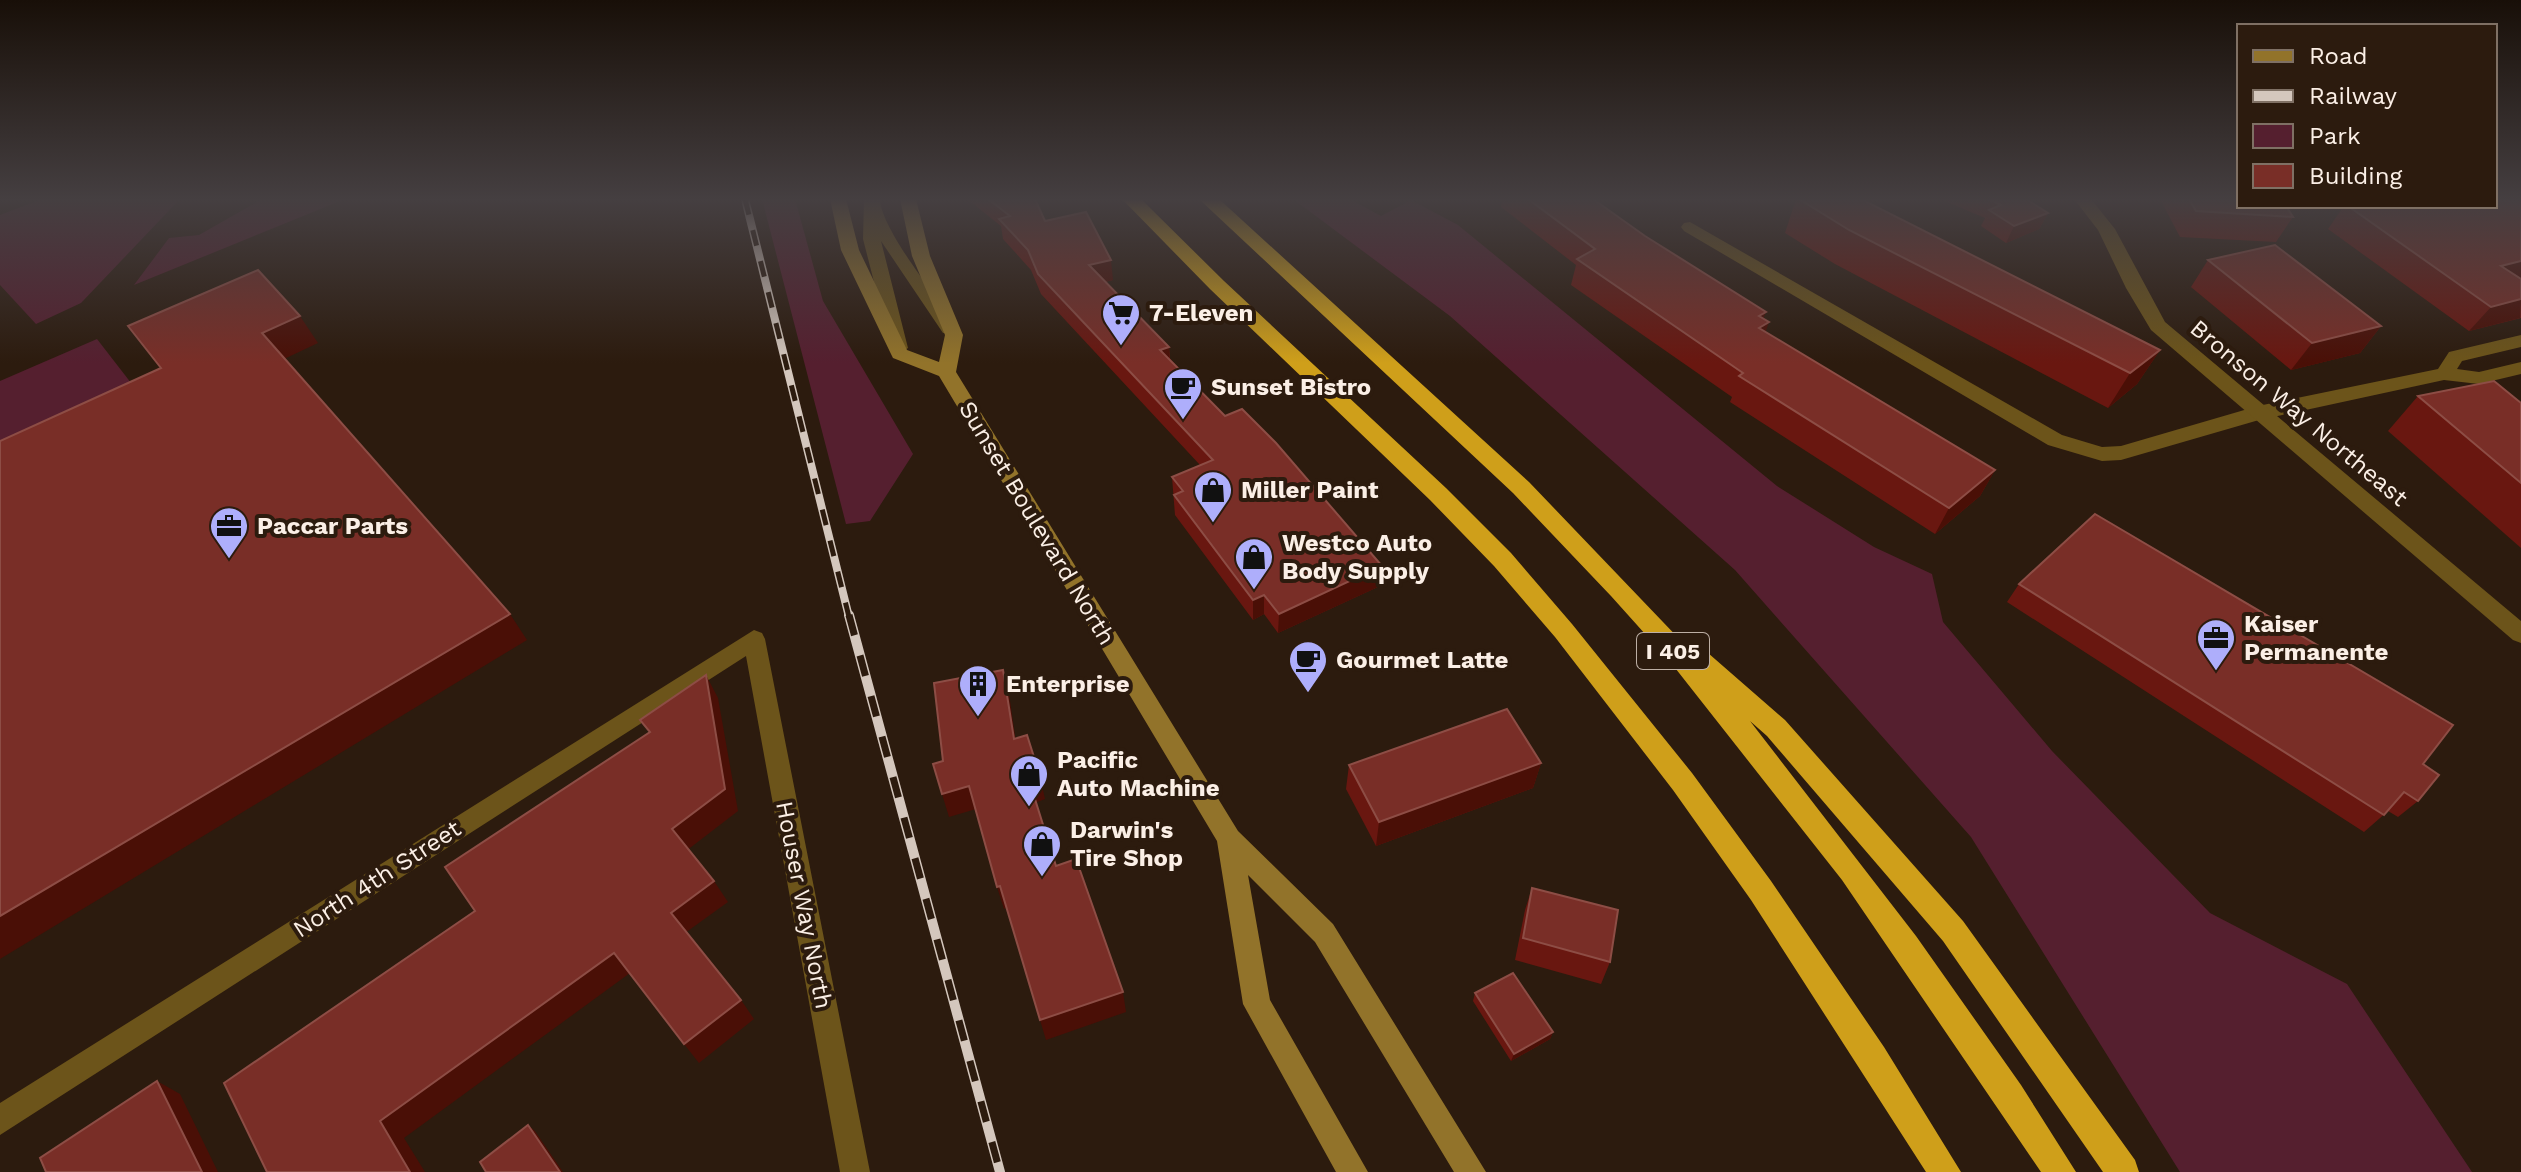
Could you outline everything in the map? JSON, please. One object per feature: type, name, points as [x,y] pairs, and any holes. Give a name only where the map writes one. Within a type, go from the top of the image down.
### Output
[{"type":"highway","name":"I 405","points":[[1188,254],[1474,530],[1599,673],[1803,948],[1945,1172]]},
{"type":"highway","name":"I 405","points":[[1268,254],[1455,423],[1621,590],[1847,862],[1902,937],[2060,1172]]},
{"type":"highway","points":[[1621,590],[1776,728],[1868,830],[1953,931],[2123,1172]]},
{"type":"main road","points":[[852,254],[900,354],[946,372],[954,335],[920,254]]},
{"type":"main road","name":"Sunset Boulevard North","points":[[946,372],[1229,839],[1324,933],[1471,1172]]},
{"type":"main road","name":"Sunset Boulevard North","points":[[1229,839],[1257,1004],[1353,1172]]},
{"type":"street","points":[[876,254],[900,354]]},
{"type":"street","points":[[896,254],[954,335]]},
{"type":"street","points":[[1736,254],[2055,440],[2102,454],[2121,453],[2258,413],[2444,374],[2479,378],[2521,368]]},
{"type":"street","name":"Bronson Way Northeast","points":[[2118,254],[2158,326],[2521,634]]},
{"type":"street","points":[[2444,374],[2456,356],[2521,341]]},
{"type":"street","name":"North 4th Street","points":[[0,1120],[754,639]]},
{"type":"street","name":"Houser Way North","points":[[754,639],[855,1172]]},
{"type":"green space","points":[[0,254],[128,254],[81,303],[36,324],[0,285]]},
{"type":"green space","points":[[157,254],[211,254],[134,285]]},
{"type":"green space","points":[[776,254],[810,254],[823,301],[913,454],[870,521],[846,524]]},
{"type":"green space","points":[[1366,254],[1493,254],[1777,486],[1874,547],[1932,574],[1943,622],[2052,751],[2210,913],[2347,984],[2472,1172],[2180,1172],[1971,837],[1735,570],[1450,316]]},
{"type":"green space","points":[[97,339],[152,410],[0,480],[0,381]]},
{"type":"building","points":[[1030,254],[1108,254],[1111,260],[1089,265],[1169,347],[1160,350],[1225,416],[1242,409],[1276,443],[1382,566],[1279,614],[1264,595],[1253,600],[1174,495],[1183,491],[1172,477],[1213,460],[1038,274]]},
{"type":"building","points":[[1587,254],[1673,254],[1766,312],[1759,316],[1769,322],[1759,328],[1995,470],[1949,508],[1739,376],[1743,373],[1577,259]]},
{"type":"building","points":[[1896,254],[1969,254],[2160,350],[2130,373]]},
{"type":"building","points":[[2236,254],[2286,254],[2381,326],[2312,343],[2208,260]]},
{"type":"building","points":[[2416,254],[2521,254],[2521,261],[2501,266],[2521,279],[2521,299],[2491,307]]},
{"type":"building","name":"Paccar Parts","points":[[258,270],[300,316],[262,333],[510,614],[0,916],[0,441],[161,368],[128,326]]},
{"type":"building","points":[[2494,381],[2521,403],[2521,483],[2418,396]]},
{"type":"building","name":"Kaiser Permanente","points":[[2095,514],[2453,725],[2423,764],[2439,775],[2418,801],[2404,792],[2384,815],[2019,584]]},
{"type":"building","points":[[1003,670],[1014,739],[1027,735],[1040,776],[1029,780],[1056,866],[1076,859],[1123,992],[1040,1020],[1000,886],[997,887],[969,786],[942,794],[933,764],[943,761],[934,683]]},
{"type":"building","points":[[706,675],[725,789],[672,829],[714,881],[671,913],[741,1000],[684,1044],[614,953],[380,1121],[410,1172],[267,1172],[224,1083],[475,911],[445,867],[650,732],[640,720]]},
{"type":"building","points":[[1507,709],[1541,763],[1379,822],[1349,765]]},
{"type":"building","points":[[1532,888],[1618,910],[1610,962],[1523,938]]},
{"type":"building","points":[[1513,973],[1553,1032],[1514,1054],[1475,993]]},
{"type":"building","points":[[157,1081],[202,1172],[46,1172],[40,1158]]},
{"type":"building","points":[[528,1125],[560,1172],[486,1172],[480,1162]]},
{"type":"railway","points":[[759,254],[849,617]]},
{"type":"railway","points":[[849,615],[1000,1172]]},
{"type":"place","name":"7-Eleven","points":[[1121,347]]},
{"type":"place","name":"Sunset Bistro","points":[[1183,421]]},
{"type":"place","name":"Miller Paint","points":[[1213,524]]},
{"type":"place","name":"Paccar Parts","points":[[229,560]]},
{"type":"place","name":"Westco Auto Body Supply","points":[[1254,591]]},
{"type":"place","name":"Kaiser Permanente","points":[[2216,672]]},
{"type":"place","name":"Gourmet Latte","points":[[1308,694]]},
{"type":"place","name":"Enterprise","points":[[978,718]]},
{"type":"place","name":"Pacific Auto Machine","points":[[1029,808]]},
{"type":"place","name":"Darwin's Tire Shop","points":[[1042,878]]}]
